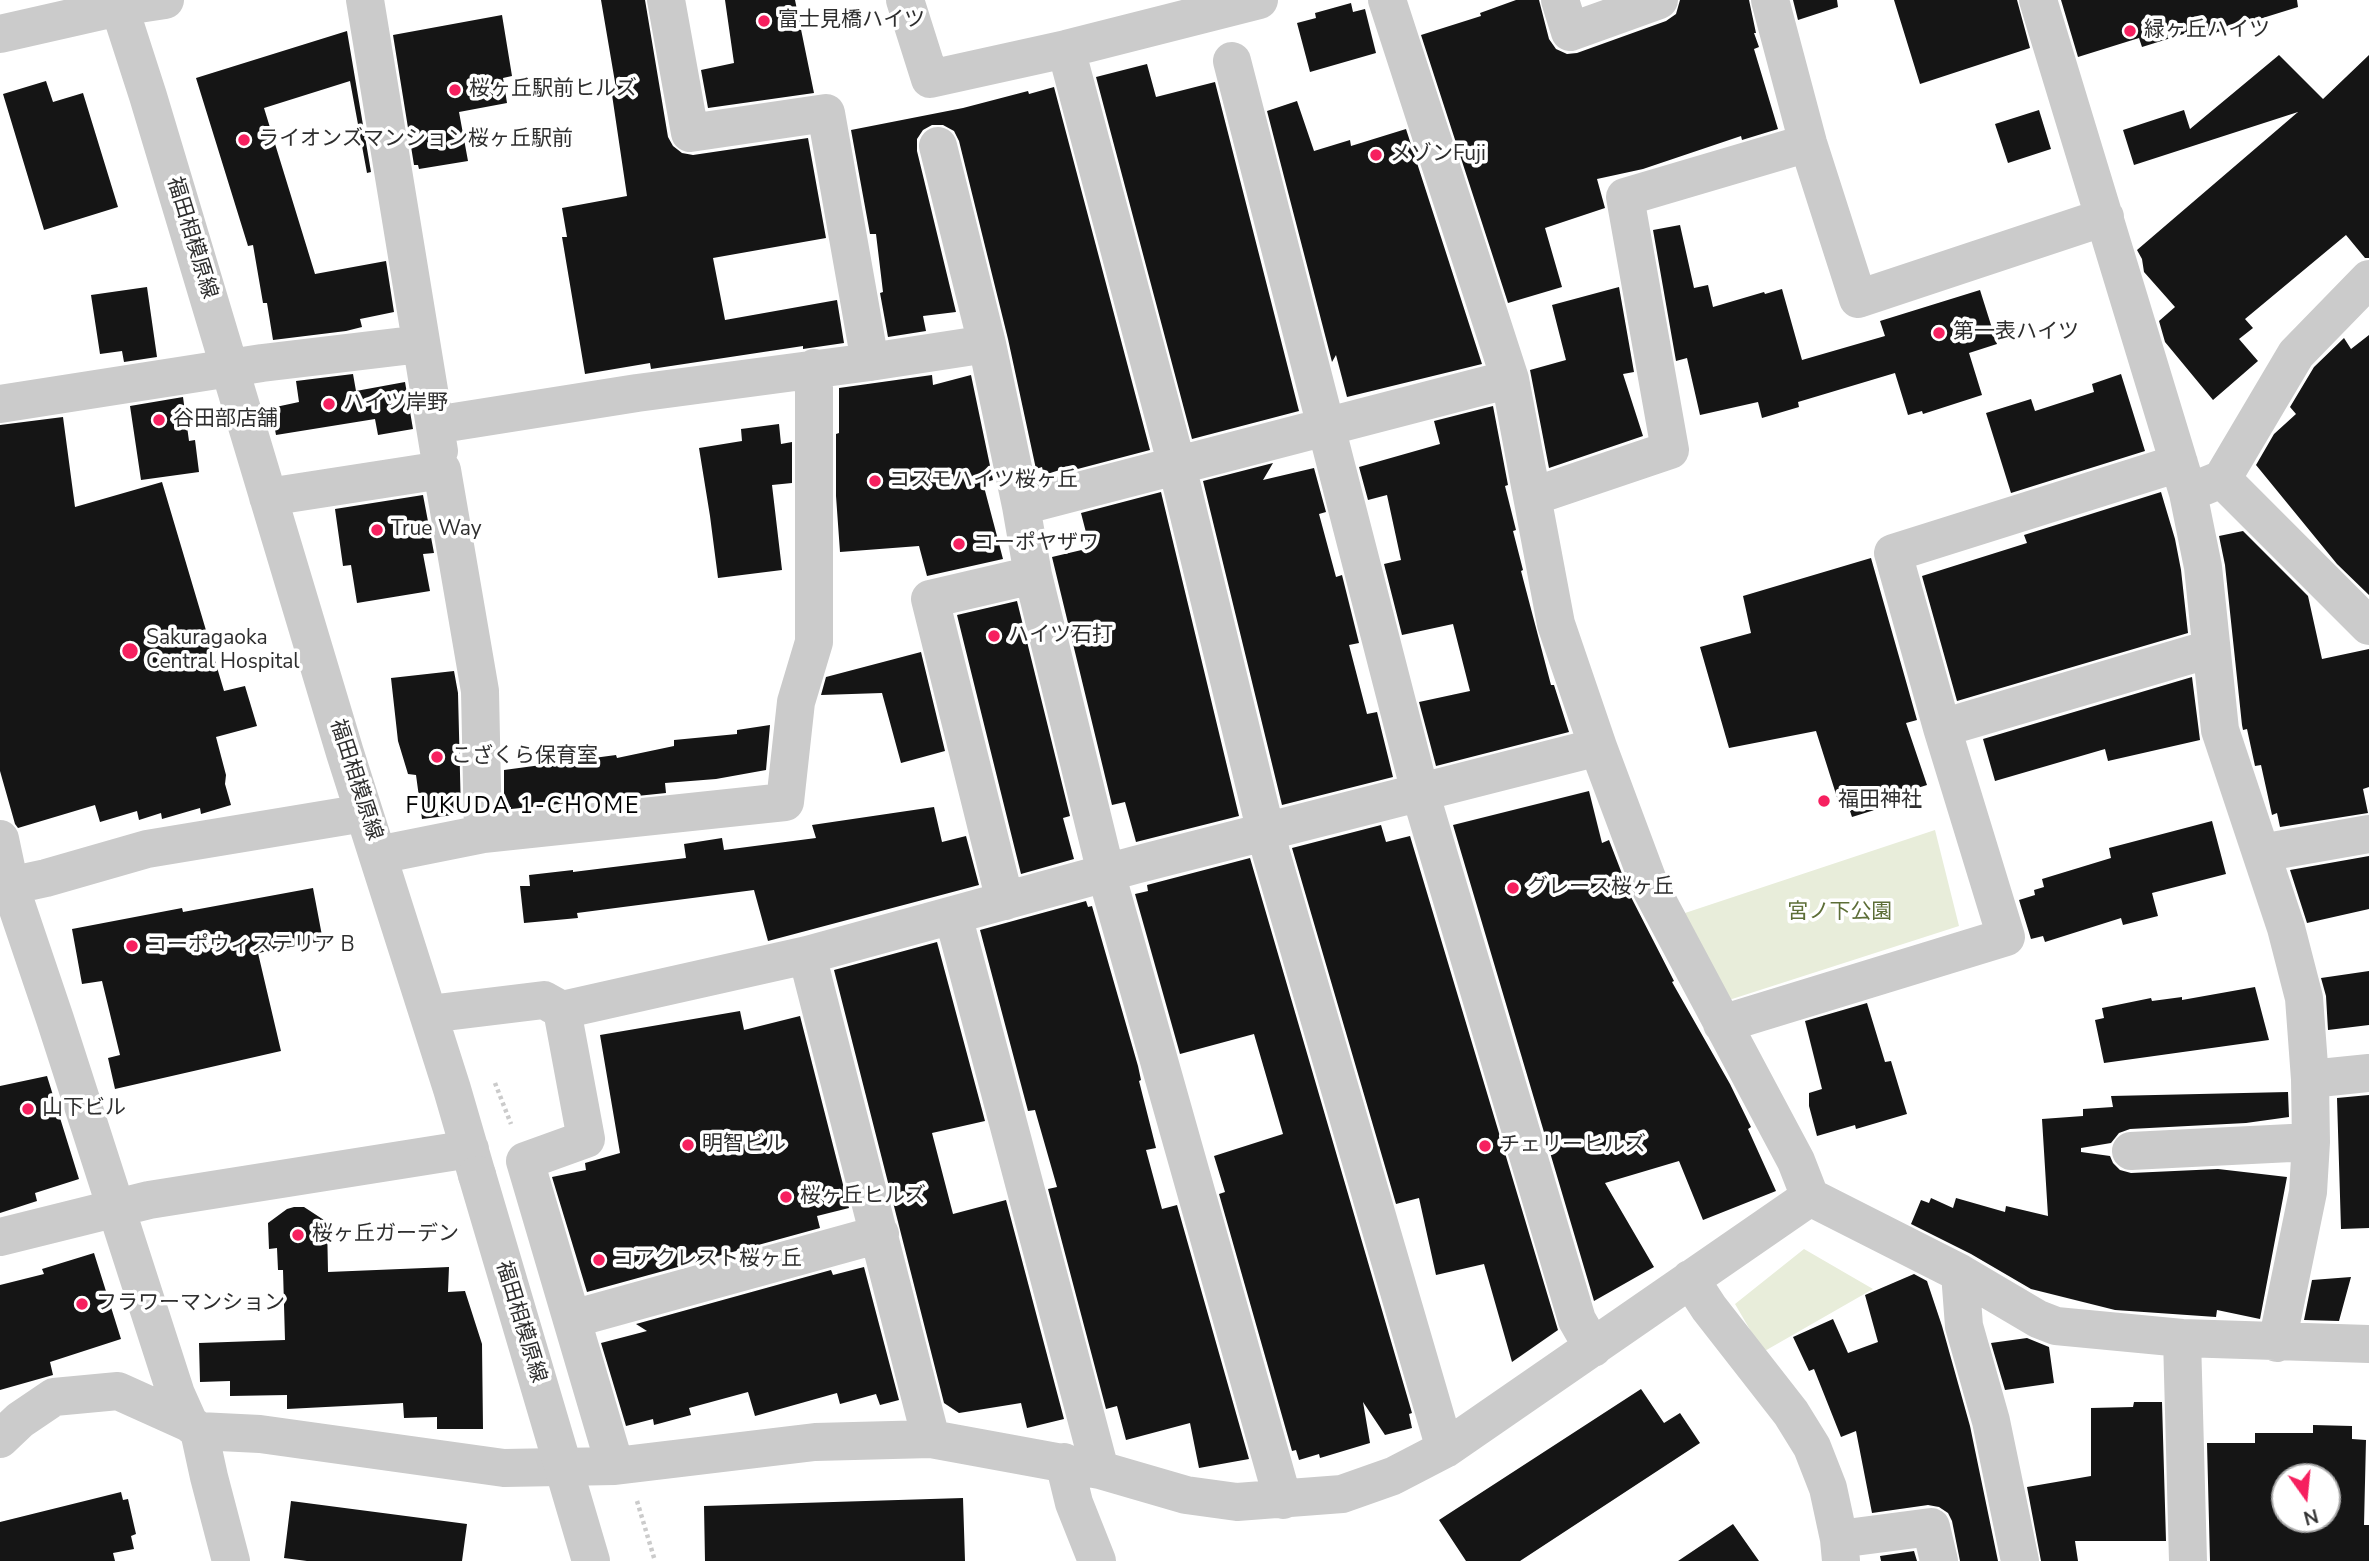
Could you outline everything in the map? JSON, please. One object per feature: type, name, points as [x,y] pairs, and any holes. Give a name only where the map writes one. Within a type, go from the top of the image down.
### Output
[{"type":"street","points":[[0,34],[118,4],[165,0]]},
{"type":"street","points":[[365,0],[480,691],[484,834]]},
{"type":"street","points":[[666,0],[690,133],[826,113],[870,362]]},
{"type":"street","points":[[905,0],[930,79],[1066,49],[1259,0]]},
{"type":"street","points":[[1560,0],[1570,32],[1659,0]]},
{"type":"street","points":[[1770,0],[1808,143],[1858,299],[2105,216]]},
{"type":"street","points":[[2038,0],[2105,216],[2196,478],[2210,649],[2220,730],[2286,928],[2304,998],[2310,1079],[2311,1142],[2308,1192],[2277,1343]]},
{"type":"street","points":[[1393,1],[1510,379],[1556,624],[1598,747],[1651,889],[1796,1161],[1810,1197],[1960,1273],[2038,1319],[2056,1326],[2182,1338],[2369,1345]]},
{"type":"street","name":"福田相模原線","points":[[118,4],[364,813],[429,1014],[591,1561]]},
{"type":"street","points":[[1066,49],[1177,466],[1265,832],[1445,1449]]},
{"type":"street","points":[[1231,61],[1420,792],[1575,1312],[1593,1348]]},
{"type":"street","points":[[1534,496],[1670,450],[1625,197],[1808,143]]},
{"type":"street","points":[[938,146],[988,344],[1033,575],[1106,873],[1283,1500]]},
{"type":"street","points":[[1722,1024],[2006,937],[1942,728],[1893,553],[2196,478],[2296,354],[2369,279]]},
{"type":"street","points":[[0,404],[262,363],[421,344]]},
{"type":"street","points":[[435,425],[637,393],[988,344]]},
{"type":"street","points":[[378,855],[484,834],[785,802],[796,702],[814,642],[814,368]]},
{"type":"street","points":[[1021,506],[1510,379]]},
{"type":"street","points":[[268,497],[442,470]]},
{"type":"street","points":[[2196,478],[2369,626]]},
{"type":"street","points":[[1005,901],[930,599],[1033,575]]},
{"type":"street","points":[[1942,728],[2210,649]]},
{"type":"street","points":[[429,1014],[544,1000],[562,1010],[807,955],[1106,873],[1598,747]]},
{"type":"street","points":[[5,887],[147,849],[364,813]]},
{"type":"street","points":[[2261,853],[2369,834]]},
{"type":"street","points":[[0,839],[5,887],[55,1019],[176,1394],[194,1427],[231,1561]]},
{"type":"street","points":[[953,915],[1082,1466],[1074,1503],[1097,1561]]},
{"type":"street","points":[[807,955],[932,1438]]},
{"type":"street","points":[[562,1010],[586,1139],[525,1161],[572,1319],[625,1481]]},
{"type":"street","points":[[2310,1079],[2369,1073]]},
{"type":"street","points":[[2131,1151],[2311,1142]]},
{"type":"street","points":[[0,1237],[163,1198],[473,1162]]},
{"type":"street","points":[[0,1439],[20,1420],[54,1397],[118,1391],[194,1427],[504,1468],[625,1481],[815,1442],[932,1438],[1082,1466],[1186,1495],[1237,1502],[1342,1494],[1393,1476],[1445,1449],[1810,1197]]},
{"type":"street","points":[[572,1319],[880,1234]]},
{"type":"street","points":[[1960,1273],[1964,1326],[1991,1421],[2020,1561]]},
{"type":"street","points":[[1690,1279],[1709,1308],[1791,1413],[1812,1447],[1828,1488],[1840,1550],[1931,1527],[1938,1561]]},
{"type":"street","points":[[2182,1338],[2188,1561]]},
{"type":"path","points":[[490,1075],[525,1161]]},
{"type":"path","points":[[625,1481],[655,1561]]},
{"type":"green space","name":"宮ノ下公園","points":[[1935,830],[1959,926],[1729,1000],[1682,914]]},
{"type":"green space","points":[[1804,1249],[1873,1289],[1763,1352],[1735,1304]]},
{"type":"building","points":[[601,0],[645,0],[668,137],[673,146],[682,153],[693,155],[808,138],[826,238],[713,258],[725,320],[837,300],[844,343],[803,349],[803,346],[651,369],[650,363],[585,374],[562,237],[567,237],[562,208],[627,196],[611,88],[616,88]]},
{"type":"building","points":[[725,0],[795,0],[814,93],[708,108],[701,70],[734,63]]},
{"type":"building","points":[[1516,0],[1539,0],[1549,39],[1556,49],[1567,54],[1577,53],[1666,21],[1676,14],[1680,0],[1749,0],[1759,47],[1754,49],[1778,129],[1742,140],[1741,136],[1643,169],[1597,179],[1605,208],[1545,228],[1562,287],[1508,303],[1421,35],[1481,16],[1480,13]]},
{"type":"building","points":[[1793,0],[1837,0],[1838,7],[1798,20]]},
{"type":"building","points":[[1894,0],[2017,0],[2030,48],[1920,84]]},
{"type":"building","name":"緑ヶ丘ハイツ","points":[[2061,0],[2297,0],[2298,7],[2208,35],[2206,27],[2142,47],[2139,38],[2078,57]]},
{"type":"building","points":[[1351,3],[1353,12],[1365,9],[1376,53],[1310,72],[1297,23],[1316,18],[1315,13]]},
{"type":"building","name":"桜ヶ丘駅前ヒルズ","points":[[502,15],[512,76],[503,78],[507,103],[459,112],[468,161],[419,169],[418,165],[414,165],[393,35]]},
{"type":"building","name":"ライオンズマンション桜ヶ丘駅前","points":[[347,31],[371,172],[367,173],[350,81],[264,108],[315,274],[386,261],[394,312],[360,319],[362,327],[346,331],[273,340],[267,303],[263,303],[253,245],[248,246],[196,78]]},
{"type":"building","points":[[2279,55],[2323,99],[2369,55],[2369,258],[2365,258],[2346,235],[2245,319],[2253,328],[2239,339],[2258,361],[2213,400],[2165,342],[2159,321],[2175,307],[2144,272],[2137,250],[2298,112],[2134,165],[2123,130],[2184,110],[2190,129]]},
{"type":"building","points":[[1147,64],[1156,97],[1215,82],[1299,411],[1192,439],[1096,77]]},
{"type":"building","points":[[46,81],[53,102],[83,93],[118,207],[44,230],[3,94]]},
{"type":"building","points":[[1054,87],[1150,450],[1044,475],[1042,467],[1036,469],[1008,339],[959,141],[954,131],[943,125],[932,125],[923,130],[917,139],[917,151],[956,312],[923,316],[926,331],[888,337],[880,293],[883,292],[876,234],[870,234],[851,130]]},
{"type":"building","points":[[1297,101],[1314,151],[1350,140],[1351,146],[1406,129],[1482,364],[1347,397],[1336,355],[1332,362],[1267,111]]},
{"type":"building","points":[[2039,110],[2051,149],[2008,163],[1995,124]]},
{"type":"building","points":[[1680,225],[1694,288],[1708,285],[1713,307],[1782,289],[1802,360],[1885,336],[1880,321],[1980,290],[1997,344],[1969,353],[1982,395],[1923,414],[1922,411],[1908,415],[1895,373],[1798,402],[1799,407],[1762,418],[1758,402],[1700,415],[1687,358],[1676,361],[1653,230]]},
{"type":"building","points":[[147,287],[157,357],[124,362],[122,351],[100,354],[91,295]]},
{"type":"building","points":[[1619,287],[1634,372],[1623,374],[1643,436],[1549,468],[1530,370],[1566,360],[1552,305]]},
{"type":"building","points":[[2369,335],[2369,595],[2337,564],[2256,465],[2274,434],[2296,414],[2290,407],[2314,367],[2344,338],[2351,349]]},
{"type":"building","points":[[353,374],[356,391],[405,382],[413,429],[378,435],[375,419],[276,435],[271,408],[299,402],[296,381]]},
{"type":"building","points":[[2121,374],[2145,451],[2011,493],[1986,413],[2031,399],[2035,411],[2094,392],[2092,384]]},
{"type":"building","points":[[932,375],[933,385],[971,375],[993,480],[983,483],[1003,559],[927,576],[919,546],[840,552],[836,496],[836,434],[839,433],[839,388]]},
{"type":"building","name":"谷田部店舗","points":[[183,397],[189,441],[195,440],[199,472],[141,480],[130,406]]},
{"type":"building","points":[[1493,406],[1508,485],[1505,486],[1516,530],[1513,531],[1523,570],[1521,571],[1551,685],[1554,685],[1569,732],[1436,766],[1419,702],[1470,691],[1453,624],[1402,635],[1384,564],[1401,560],[1387,495],[1368,500],[1359,467],[1440,444],[1434,421]]},
{"type":"building","name":"Sakuragaoka Central Hospital","points":[[63,417],[75,507],[162,482],[224,691],[245,686],[257,726],[216,737],[231,805],[201,814],[200,808],[162,819],[161,813],[139,820],[137,811],[100,822],[95,805],[18,828],[15,824],[0,771],[0,425]]},
{"type":"building","points":[[779,424],[781,444],[792,442],[792,483],[772,485],[782,570],[718,578],[699,448],[742,441],[741,429]]},
{"type":"building","points":[[1273,463],[1263,480],[1314,468],[1326,512],[1319,514],[1336,577],[1342,575],[1359,643],[1349,645],[1367,714],[1377,712],[1393,777],[1282,805],[1203,481]]},
{"type":"building","points":[[1161,492],[1239,816],[1136,842],[1125,802],[1112,805],[1052,557],[1090,548],[1081,513]]},
{"type":"building","points":[[2161,492],[2181,570],[2188,633],[1957,701],[1922,576],[2027,543],[2024,535]]},
{"type":"building","points":[[423,495],[434,553],[423,554],[430,591],[357,603],[351,565],[343,566],[335,509]]},
{"type":"building","points":[[2243,531],[2308,596],[2322,659],[2369,649],[2369,787],[2363,789],[2368,813],[2280,827],[2277,813],[2272,815],[2261,765],[2255,766],[2247,729],[2243,730],[2242,725],[2225,565],[2219,536]]},
{"type":"building","points":[[1871,558],[1917,720],[1906,723],[1927,785],[1882,799],[1884,807],[1852,817],[1849,808],[1841,810],[1816,731],[1729,748],[1700,647],[1751,633],[1743,596]]},
{"type":"building","points":[[1017,601],[1070,816],[1063,818],[1074,859],[1021,874],[957,615]]},
{"type":"building","points":[[921,652],[945,751],[901,763],[882,693],[821,695],[826,677]]},
{"type":"building","points":[[454,671],[458,693],[461,814],[422,819],[416,775],[408,774],[398,741],[391,678]]},
{"type":"building","points":[[2192,677],[2200,740],[2108,761],[2105,749],[1995,781],[1983,739]]},
{"type":"building","points":[[770,725],[766,770],[716,779],[665,783],[666,793],[504,808],[504,770],[616,755],[617,758],[674,746],[674,740],[737,734],[737,730]]},
{"type":"building","points":[[1589,791],[1602,843],[1609,840],[1631,897],[1674,981],[1672,982],[1730,1084],[1751,1127],[1748,1129],[1776,1191],[1703,1220],[1679,1161],[1605,1183],[1654,1267],[1594,1301],[1453,825]]},
{"type":"building","points":[[934,807],[942,842],[966,836],[979,885],[768,941],[754,890],[577,913],[578,918],[524,923],[520,886],[530,886],[529,875],[686,858],[684,844],[722,838],[724,850],[816,838],[812,825]]},
{"type":"building","points":[[2212,821],[2226,874],[2152,893],[2158,916],[2123,925],[2121,918],[2045,942],[2043,936],[2031,939],[2019,900],[2035,895],[2034,890],[2044,887],[2042,879],[2111,858],[2109,848]]},
{"type":"building","points":[[1381,825],[1386,842],[1410,836],[1558,1330],[1512,1362],[1484,1264],[1436,1275],[1419,1198],[1396,1204],[1292,848]]},
{"type":"building","points":[[2369,856],[2369,909],[2307,923],[2290,870]]},
{"type":"building","points":[[1250,858],[1412,1413],[1409,1414],[1412,1428],[1385,1435],[1363,1402],[1370,1443],[1320,1458],[1319,1454],[1299,1460],[1296,1450],[1292,1451],[1219,1194],[1225,1192],[1214,1156],[1283,1134],[1254,1034],[1180,1054],[1135,894],[1148,891],[1147,885]]},
{"type":"building","points":[[313,888],[323,941],[258,953],[281,1051],[115,1089],[108,1058],[120,1055],[102,981],[82,984],[72,929],[182,908],[183,912]]},
{"type":"building","points":[[1086,901],[1088,907],[1092,906],[1138,1066],[1139,1081],[1156,1148],[1146,1150],[1162,1209],[1177,1205],[1249,1459],[1199,1468],[1190,1423],[1126,1440],[1117,1406],[1106,1409],[1048,1189],[1057,1187],[1035,1110],[1028,1111],[980,930]]},
{"type":"building","points":[[937,942],[985,1121],[932,1133],[953,1214],[1006,1200],[1064,1419],[1027,1428],[1021,1403],[959,1413],[944,1403],[834,970]]},
{"type":"building","points":[[2369,971],[2369,1025],[2328,1030],[2326,996],[2321,978]]},
{"type":"building","points":[[2255,987],[2269,1040],[2104,1063],[2095,1020],[2104,1018],[2102,1008],[2151,998],[2152,1001],[2182,997],[2182,1000]]},
{"type":"building","points":[[1867,1003],[1885,1062],[1891,1061],[1907,1114],[1856,1129],[1855,1125],[1817,1136],[1809,1106],[1809,1093],[1822,1089],[1805,1021]]},
{"type":"building","points":[[740,1011],[744,1030],[800,1016],[849,1208],[817,1216],[820,1228],[587,1292],[552,1177],[586,1170],[585,1163],[620,1153],[600,1035]]},
{"type":"building","points":[[47,1076],[79,1179],[35,1193],[37,1201],[0,1213],[0,1086]]},
{"type":"building","points":[[2288,1092],[2289,1117],[2246,1123],[2130,1129],[2119,1133],[2111,1143],[2081,1148],[2081,1152],[2110,1156],[2120,1170],[2131,1173],[2218,1169],[2287,1177],[2260,1319],[2217,1310],[2216,1317],[2115,1310],[2031,1289],[1971,1254],[1911,1224],[1921,1200],[1929,1203],[1931,1198],[1953,1208],[1956,1198],[2005,1212],[2006,1206],[2048,1216],[2042,1119],[2083,1116],[2083,1109],[2113,1107],[2111,1096]]},
{"type":"building","points":[[2369,1095],[2369,1228],[2341,1229],[2337,1098]]},
{"type":"building","points":[[294,1207],[304,1207],[327,1222],[328,1272],[449,1267],[448,1292],[465,1291],[482,1344],[483,1429],[437,1429],[437,1417],[404,1418],[403,1403],[287,1409],[287,1395],[230,1396],[230,1381],[200,1382],[199,1343],[285,1340],[283,1270],[278,1270],[277,1248],[269,1249],[268,1223]]},
{"type":"building","points":[[94,1253],[121,1339],[50,1362],[53,1375],[0,1390],[0,1285],[44,1274],[42,1269]]},
{"type":"building","points":[[864,1267],[899,1400],[880,1405],[876,1394],[840,1404],[837,1393],[755,1416],[748,1392],[689,1408],[691,1415],[654,1425],[653,1419],[626,1426],[601,1343],[647,1331],[636,1324],[831,1270],[833,1275]]},
{"type":"building","points":[[1914,1274],[1927,1281],[1942,1326],[1970,1426],[1998,1561],[1960,1561],[1952,1521],[1948,1513],[1939,1507],[1928,1505],[1872,1513],[1856,1431],[1841,1437],[1814,1369],[1809,1371],[1793,1337],[1833,1319],[1848,1353],[1878,1342],[1865,1295]]},
{"type":"building","points":[[2351,1277],[2339,1321],[2304,1320],[2312,1280]]},
{"type":"building","points":[[2027,1338],[2049,1347],[2054,1383],[2005,1390],[1991,1343]]},
{"type":"building","points":[[1641,1389],[1664,1423],[1680,1413],[1700,1443],[1520,1561],[1466,1561],[1439,1520]]},
{"type":"building","points":[[2134,1402],[2162,1402],[2166,1541],[2075,1541],[2078,1561],[2041,1561],[2027,1487],[2091,1476],[2091,1408],[2133,1407]]},
{"type":"building","points":[[2313,1425],[2352,1426],[2352,1439],[2366,1440],[2364,1525],[2369,1525],[2369,1561],[2210,1561],[2207,1443],[2255,1443],[2255,1433],[2313,1433]]},
{"type":"building","points":[[121,1492],[123,1500],[128,1499],[136,1534],[131,1536],[134,1549],[113,1553],[115,1561],[0,1561],[0,1522]]},
{"type":"building","points":[[963,1498],[965,1561],[705,1561],[704,1506]]},
{"type":"building","points":[[291,1501],[467,1524],[462,1561],[307,1561],[284,1558]]},
{"type":"building","points":[[1733,1524],[1759,1561],[1678,1561]]},
{"type":"building","points":[[1914,1551],[1917,1561],[1881,1561],[1880,1556]]},
{"type":"place","name":"富士見橋ハイツ","points":[[764,21]]},
{"type":"place","name":"緑ヶ丘ハイツ","points":[[2130,31]]},
{"type":"place","name":"桜ヶ丘駅前ヒルズ","points":[[455,90]]},
{"type":"place","name":"ライオンズマンション桜ヶ丘駅前","points":[[244,140]]},
{"type":"place","name":"メゾンFuji","points":[[1376,155]]},
{"type":"place","name":"第一表ハイツ","points":[[1939,333]]},
{"type":"place","name":"ハイツ岸野","points":[[329,404]]},
{"type":"place","name":"谷田部店舗","points":[[159,420]]},
{"type":"place","name":"コスモハイツ桜ヶ丘","points":[[875,481]]},
{"type":"place","name":"True Way","points":[[377,530]]},
{"type":"place","name":"コーポヤザワ","points":[[959,544]]},
{"type":"place","name":"ハイツ石打","points":[[994,636]]},
{"type":"place","name":"Sakuragaoka Central Hospital","points":[[130,651]]},
{"type":"place","name":"こざくら保育室","points":[[437,757]]},
{"type":"place","name":"福田神社","points":[[1824,801]]},
{"type":"place","name":"グレース桜ヶ丘","points":[[1513,888]]},
{"type":"place","name":"コーポウィステリア B","points":[[132,946]]},
{"type":"place","name":"山下ビル","points":[[28,1109]]},
{"type":"place","name":"明智ビル","points":[[688,1145]]},
{"type":"place","name":"チェリーヒルズ","points":[[1485,1146]]},
{"type":"place","name":"桜ヶ丘ヒルズ","points":[[786,1197]]},
{"type":"place","name":"桜ヶ丘ガーデン","points":[[298,1235]]},
{"type":"place","name":"コアクレスト桜ヶ丘","points":[[599,1260]]},
{"type":"place","name":"フラワーマンション","points":[[82,1304]]},
{"type":"district","name":"FUKUDA 1-CHOME","points":[[523,807]]}]
